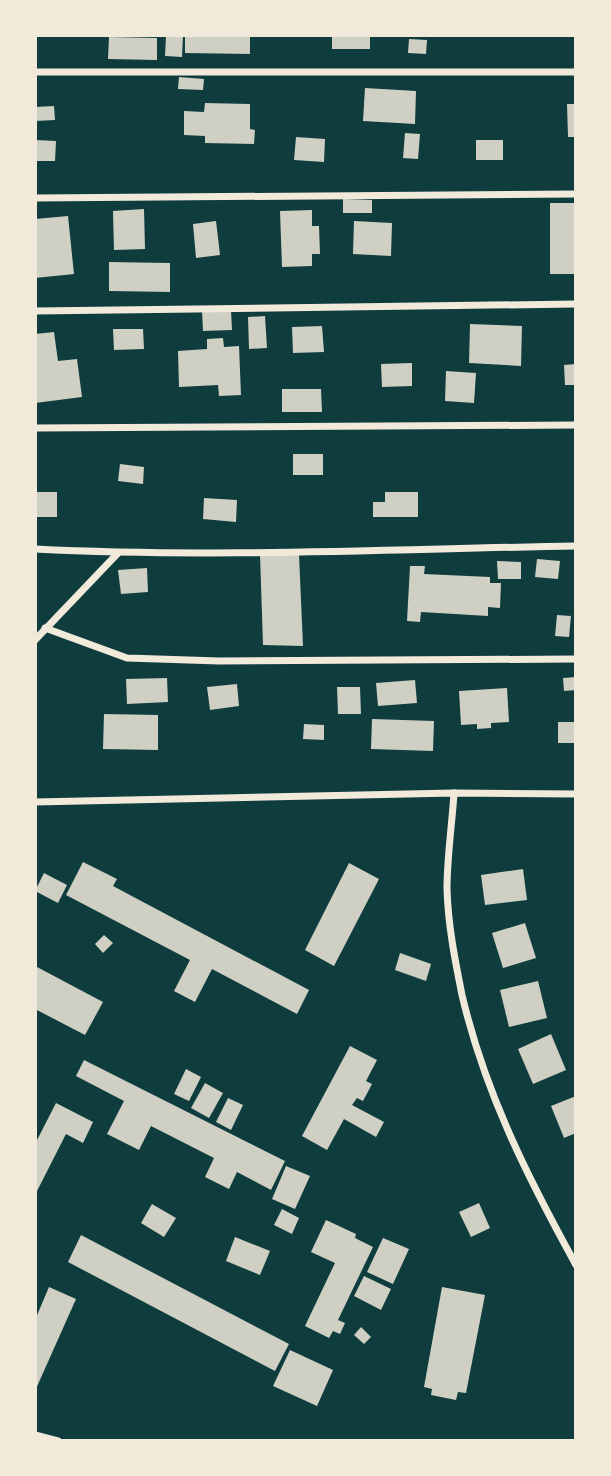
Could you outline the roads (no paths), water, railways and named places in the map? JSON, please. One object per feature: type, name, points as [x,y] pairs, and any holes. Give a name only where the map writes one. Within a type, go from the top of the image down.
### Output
[{"type":"street","points":[[35,72],[576,72]]},
{"type":"street","points":[[35,198],[576,194]]},
{"type":"street","points":[[35,312],[576,304]]},
{"type":"street","points":[[35,428],[576,425]]},
{"type":"street","points":[[35,549],[118,553],[576,547]]},
{"type":"street","points":[[35,640],[118,553]]},
{"type":"street","points":[[45,628],[127,658],[219,661],[576,659]]},
{"type":"street","points":[[35,802],[454,793],[576,794]]},
{"type":"street","points":[[454,793],[447,890],[453,954],[471,1034],[495,1101],[525,1171],[576,1265]]},
{"type":"street","points":[[35,1435],[58,1441]]}]
